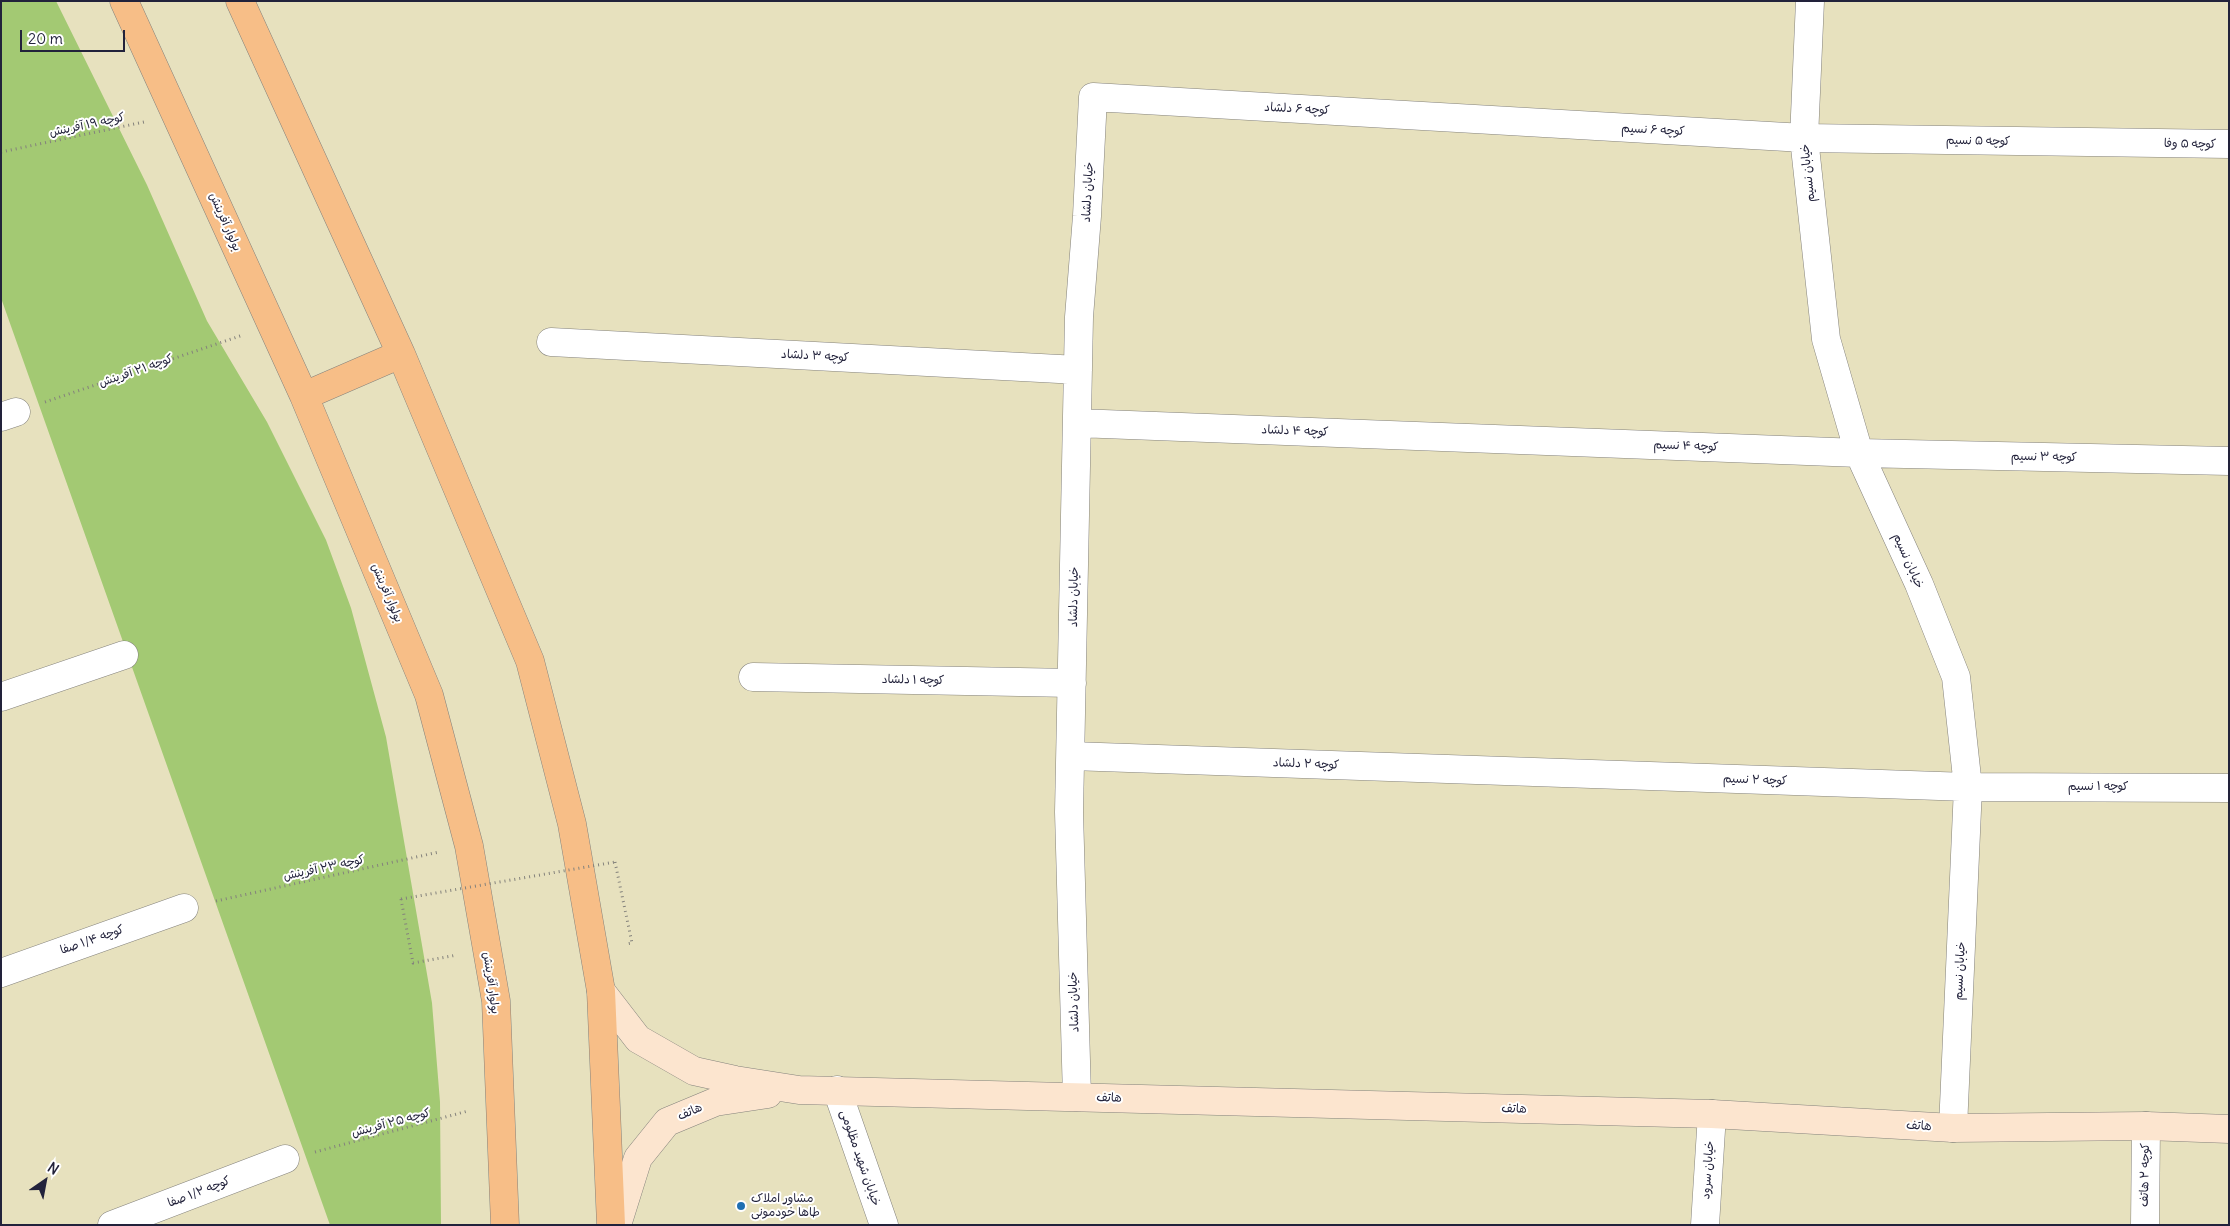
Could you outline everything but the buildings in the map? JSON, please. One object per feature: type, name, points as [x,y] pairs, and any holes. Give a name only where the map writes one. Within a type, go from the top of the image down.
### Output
[{"type":"main road","name":"بولوار آفرینش","points":[[124,1],[304,396],[429,695],[469,846],[496,1001],[506,1225]]},
{"type":"main road","points":[[240,1],[401,354],[530,661],[572,824],[601,991],[611,1225]]},
{"type":"main road","points":[[304,396],[401,354]]},
{"type":"street","name":"خیابان نسیم","points":[[1810,1],[1804,138],[1826,339],[1859,453],[1919,584],[1956,678],[1968,787],[1953,1128]]},
{"type":"street","name":"کوچه ۶ دلشاد","points":[[1093,97],[1502,121]]},
{"type":"street","name":"خیابان دلشاد","points":[[1077,1097],[1069,812],[1079,317],[1088,216],[1093,97]]},
{"type":"street","name":"کوچه ۶ نسیم","points":[[1502,121],[1804,138]]},
{"type":"street","name":"کوچه ۵ نسیم","points":[[1804,138],[2152,143]]},
{"type":"street","name":"کوچه ۵ وفا","points":[[2152,143],[2229,144]]},
{"type":"street","name":"کوچه ۳ دلشاد","points":[[551,342],[1078,370]]},
{"type":"street","name":"کوچه ۴ دلشاد","points":[[1077,423],[1514,440]]},
{"type":"street","name":"کوچه ۴ نسیم","points":[[1514,440],[1859,453]]},
{"type":"street","name":"کوچه ۳ نسیم","points":[[1859,453],[2229,461]]},
{"type":"street","points":[[1,697],[124,655]]},
{"type":"street","name":"کوچه ۱ دلشاد","points":[[754,677],[1072,683]]},
{"type":"street","name":"کوچه ۲ دلشاد","points":[[1071,756],[1542,773]]},
{"type":"street","name":"کوچه ۲ نسیم","points":[[1542,773],[1968,787]]},
{"type":"street","name":"کوچه ۱ نسیم","points":[[1968,787],[2229,788]]},
{"type":"street","name":"کوچه ۱/۴ صفا","points":[[1,973],[184,908]]},
{"type":"street","name":"هاتف","points":[[601,991],[638,1039],[694,1071],[735,1080],[799,1090]]},
{"type":"street","name":"هاتف","points":[[617,1225],[638,1158],[667,1122],[714,1102],[799,1090],[1712,1114],[1953,1128],[2146,1126],[2229,1129]]},
{"type":"street","name":"خیابان شهید مظلومی","points":[[837,1090],[884,1225]]},
{"type":"street","name":"خیابان سرود","points":[[1704,1225],[1712,1114]]},
{"type":"street","name":"کوچه ۲ هاتف","points":[[2145,1225],[2146,1126]]},
{"type":"street","name":"کوچه ۱/۲ صفا","points":[[112,1225],[285,1159]]},
{"type":"path","name":"کوچه ۱۹ آفرینش","points":[[1,152],[176,115]]},
{"type":"path","name":"کوچه ۲۱ آفرینش","points":[[9,415],[272,325]]},
{"type":"path","name":"کوچه ۲۳ آفرینش","points":[[184,908],[469,846]]},
{"type":"path","points":[[487,949],[413,963],[402,899],[615,862],[632,943]]},
{"type":"path","name":"کوچه ۲۵ آفرینش","points":[[285,1159],[500,1103]]},
{"type":"green space","points":[[1,1],[56,1],[147,185],[207,321],[267,422],[326,540],[351,608],[386,737],[432,1003],[440,1102],[441,1225],[330,1225],[1,298]]},
{"type":"place","name":"مشاور املاک طاها خودمونی","points":[[741,1206]]}]
